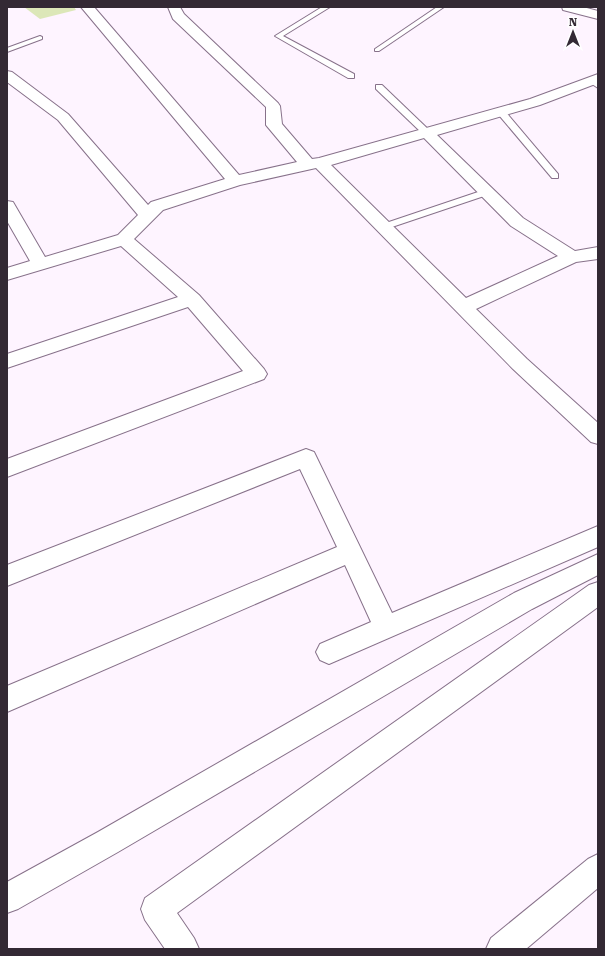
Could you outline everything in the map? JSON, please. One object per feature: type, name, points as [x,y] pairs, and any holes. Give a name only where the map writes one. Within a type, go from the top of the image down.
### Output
[{"type":"street","points":[[87,7],[235,182]]},
{"type":"street","points":[[174,7],[178,16],[273,106],[274,125],[384,227],[520,364],[598,436]]},
{"type":"street","points":[[568,7],[598,15]]},
{"type":"street","points":[[7,75],[62,117],[147,215]]},
{"type":"street","points":[[7,274],[124,239],[147,215],[158,206],[235,182],[314,163],[501,112],[536,102],[596,81]]},
{"type":"street","points":[[427,133],[517,222],[572,257]]},
{"type":"street","points":[[7,206],[40,264]]},
{"type":"street","points":[[7,468],[256,374],[192,299],[124,239]]},
{"type":"street","points":[[463,307],[572,257],[598,253]]},
{"type":"street","points":[[7,361],[192,299]]},
{"type":"street","points":[[7,576],[306,458],[386,627]]},
{"type":"street","points":[[329,652],[598,536]]},
{"type":"street","points":[[7,699],[351,552]]},
{"type":"street","points":[[7,898],[108,842],[523,601],[598,564]]},
{"type":"street","points":[[183,949],[156,909],[598,593]]},
{"type":"street","points":[[502,949],[598,869]]},
{"type":"lane","points":[[327,7],[278,36],[351,76]]},
{"type":"lane","points":[[377,50],[441,7]]},
{"type":"lane","points":[[7,50],[40,38]]},
{"type":"lane","points":[[379,87],[427,133]]},
{"type":"lane","points":[[501,112],[555,176]]},
{"type":"lane","points":[[384,227],[487,192]]},
{"type":"green space","points":[[24,7],[74,7],[76,10],[40,19]]}]
